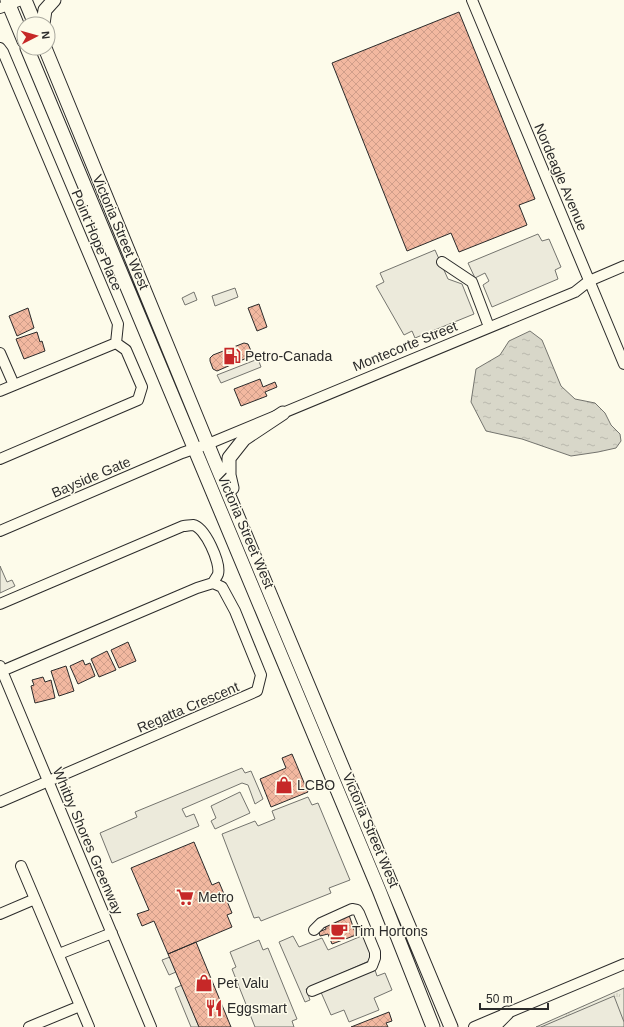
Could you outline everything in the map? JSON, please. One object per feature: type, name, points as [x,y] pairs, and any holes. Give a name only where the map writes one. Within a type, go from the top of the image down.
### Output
[{"type":"main road","points":[[25,0],[32,16]]},
{"type":"main road","points":[[44,16],[45,10],[54,0]]},
{"type":"main road","points":[[5,4],[16,25]]},
{"type":"main road","name":"Victoria Street West","points":[[30,56],[380,890],[434,1027]]},
{"type":"main road","name":"Victoria Street West","points":[[49,56],[208,444],[451,1027]]},
{"type":"main road","points":[[244,530],[229,475],[229,458],[244,440],[283,413]]},
{"type":"main road","points":[[493,1027],[507,1013]]},
{"type":"street","points":[[5,4],[21,0]]},
{"type":"street","name":"Nordeagle Avenue","points":[[472,0],[624,364]]},
{"type":"street","name":"Point Hope Place","points":[[0,48],[118,324],[116,343]]},
{"type":"street","points":[[442,262],[472,282],[489,327]]},
{"type":"street","name":"Montecorte Street","points":[[194,449],[574,292],[589,281],[624,266]]},
{"type":"street","points":[[0,392],[116,343],[126,350],[142,387],[138,400],[0,460]]},
{"type":"street","points":[[0,353],[14,385]]},
{"type":"street","name":"Bayside Gate","points":[[0,531],[194,449]]},
{"type":"street","points":[[0,604],[183,526],[193,525],[201,530],[208,540],[217,564],[218,574],[213,583],[1,668]]},
{"type":"street","name":"Regatta Crescent","points":[[48,782],[257,692],[261,674],[236,611],[222,587],[213,583]]},
{"type":"street","name":"Whitby Shores Greenway","points":[[1,668],[151,1027]]},
{"type":"street","points":[[0,802],[48,782]]},
{"type":"street","points":[[21,866],[89,1027]]},
{"type":"street","points":[[0,914],[35,899]]},
{"type":"street","points":[[312,991],[372,966],[375,958],[375,952],[360,913],[357,910],[352,909],[321,923],[314,930]]},
{"type":"street","points":[[59,954],[112,933]]},
{"type":"street","points":[[474,1027],[624,964]]},
{"type":"street","points":[[29,1027],[80,1006]]},
{"type":"green space","points":[[624,988],[624,1027],[536,1027]]},
{"type":"shaded area","points":[[538,234],[542,241],[549,239],[561,267],[555,270],[558,279],[492,307],[483,285],[489,281],[485,273],[475,278],[468,263]]},
{"type":"shaded area","points":[[435,250],[448,279],[462,284],[474,314],[415,338],[412,331],[404,335],[376,286],[384,282],[380,273]]},
{"type":"shaded area","points":[[235,288],[238,297],[215,306],[212,296]]},
{"type":"shaded area","points":[[194,292],[197,300],[185,305],[182,298]]},
{"type":"shaded area","points":[[258,359],[261,367],[221,383],[217,375]]},
{"type":"shaded area","points":[[0,566],[7,582],[12,580],[15,586],[0,593]]},
{"type":"shaded area","points":[[242,768],[245,773],[251,771],[263,799],[255,804],[248,785],[242,783],[182,809],[186,817],[194,814],[199,826],[112,863],[100,833],[137,817],[135,812]]},
{"type":"shaded area","points":[[240,792],[250,813],[215,829],[211,821],[216,818],[211,806]]},
{"type":"shaded area","points":[[308,797],[312,805],[318,803],[350,880],[329,888],[331,893],[261,921],[259,917],[254,918],[222,834],[255,821],[258,826],[275,819],[272,811]]},
{"type":"shaded area","points":[[364,935],[373,954],[369,961],[306,989],[310,1000],[305,1002],[279,942],[293,936],[299,947],[322,938],[328,950]]},
{"type":"shaded area","points":[[259,940],[263,950],[268,948],[297,1019],[292,1021],[294,1027],[255,1027],[232,969],[236,967],[230,952]]},
{"type":"shaded area","points":[[170,957],[176,972],[169,975],[162,960]]},
{"type":"shaded area","points":[[374,967],[377,976],[385,973],[392,990],[374,998],[379,1010],[349,1022],[344,1010],[331,1015],[320,990]]},
{"type":"shaded area","points":[[182,985],[199,1027],[191,1027],[175,988]]},
{"type":"shaded area","points":[[614,996],[624,1022],[624,1027],[541,1027]]},
{"type":"water","points":[[530,331],[542,340],[561,386],[575,399],[595,403],[605,413],[611,425],[620,434],[621,441],[616,448],[571,456],[522,439],[486,431],[471,402],[476,369],[500,355],[509,341]]},
{"type":"building","points":[[459,12],[535,199],[519,205],[527,225],[459,252],[451,233],[407,251],[332,63]]},
{"type":"building","points":[[259,304],[267,327],[257,331],[248,308]]},
{"type":"building","points":[[28,308],[34,328],[17,336],[9,316]]},
{"type":"building","points":[[37,332],[45,351],[24,359],[16,339]]},
{"type":"building","points":[[244,343],[248,344],[252,353],[249,357],[217,371],[213,369],[210,358],[213,355]]},
{"type":"building","points":[[260,379],[263,387],[275,382],[277,387],[265,392],[267,396],[241,406],[234,389]]},
{"type":"building","points":[[128,642],[136,661],[119,668],[111,650]]},
{"type":"building","points":[[107,651],[116,670],[99,677],[91,659]]},
{"type":"building","points":[[83,660],[85,665],[90,663],[95,676],[78,684],[70,666]]},
{"type":"building","points":[[66,666],[74,691],[59,696],[51,671]]},
{"type":"building","points":[[43,677],[45,682],[51,680],[55,698],[35,703],[31,686],[34,685],[32,680]]},
{"type":"building","name":"LCBO","points":[[292,754],[308,792],[271,807],[260,779],[286,768],[282,758]]},
{"type":"building","name":"Metro","points":[[194,842],[212,885],[219,882],[232,913],[227,915],[232,927],[168,954],[154,921],[142,926],[137,914],[149,910],[131,868]]},
{"type":"building","name":"Tim Hortons","points":[[349,915],[356,935],[332,944],[328,934],[320,936],[319,932],[326,929],[325,925]]},
{"type":"building","points":[[196,942],[231,1027],[199,1027],[168,954]]},
{"type":"building","points":[[389,1012],[392,1021],[386,1023],[388,1027],[351,1027]]},
{"type":"place","name":"Petro-Canada","points":[[232,356]]},
{"type":"place","name":"LCBO","points":[[284,785]]},
{"type":"place","name":"Metro","points":[[185,897]]},
{"type":"place","name":"Tim Hortons","points":[[339,931]]},
{"type":"place","name":"Pet Valu","points":[[204,983]]},
{"type":"place","name":"Eggsmart","points":[[214,1008]]}]
